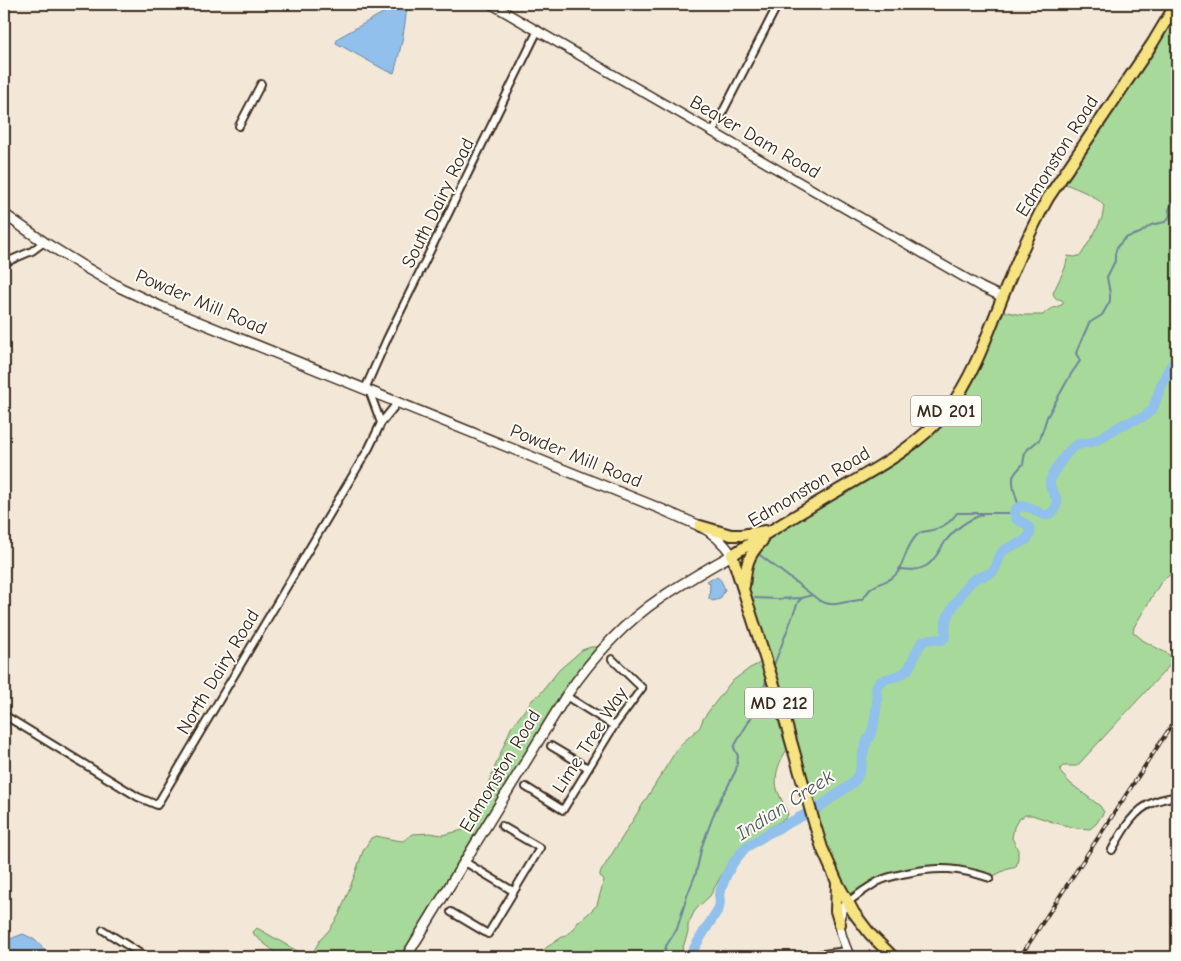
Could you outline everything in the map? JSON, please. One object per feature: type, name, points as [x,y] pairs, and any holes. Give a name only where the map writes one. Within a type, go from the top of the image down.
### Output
[{"type":"main road","name":"Edmonston Road","points":[[406,957],[566,696],[584,669],[602,649],[631,621],[662,597],[891,459],[911,445],[934,425],[954,401],[970,372],[1033,224],[1048,198],[1152,44],[1176,4]]},
{"type":"main road","name":"Powder Mill Road","points":[[4,214],[44,242],[109,281],[144,299],[700,526],[720,540],[732,555],[744,590],[783,713],[822,848],[837,882],[859,921],[893,957]]},
{"type":"main road","points":[[700,526],[731,535],[771,530]]},
{"type":"main road","points":[[744,590],[747,563],[750,556],[771,530]]},
{"type":"main road","points":[[837,882],[836,910],[841,927],[849,921],[859,921]]},
{"type":"street","name":"Beaver Dam Road","points":[[491,4],[1002,297]]},
{"type":"street","points":[[713,131],[778,4]]},
{"type":"street","name":"South Dairy Road","points":[[367,390],[388,339],[538,30]]},
{"type":"street","points":[[239,126],[261,84]]},
{"type":"street","points":[[4,263],[32,251],[44,242]]},
{"type":"street","points":[[367,390],[381,424]]},
{"type":"street","name":"North Dairy Road","points":[[4,715],[138,797],[157,805],[381,424],[398,402]]},
{"type":"street","name":"Lime Tree Way","points":[[526,787],[563,810],[614,726],[642,688],[612,659]]},
{"type":"street","points":[[566,696],[614,726]]},
{"type":"street","points":[[551,746],[588,768]]},
{"type":"street","points":[[1112,850],[1130,820],[1136,814],[1152,803],[1177,796]]},
{"type":"street","points":[[451,912],[488,934],[540,848],[502,826]]},
{"type":"street","points":[[465,862],[513,891]]},
{"type":"street","points":[[800,957],[849,954],[841,927],[840,916],[848,902],[878,882],[899,874],[936,868],[967,871],[990,878]]},
{"type":"street","points":[[103,930],[146,957]]},
{"type":"green space","points":[[1177,4],[1177,569],[1161,582],[1134,627],[1133,632],[1144,641],[1168,654],[1172,659],[1172,663],[1077,766],[1063,766],[1060,769],[1061,773],[1070,783],[1100,806],[1104,812],[1096,824],[1090,829],[1076,828],[1032,815],[1025,815],[1018,820],[1014,827],[1012,838],[1018,850],[1016,867],[1005,870],[990,878],[935,868],[884,879],[848,902],[837,882],[791,744],[778,766],[776,779],[778,792],[788,814],[786,818],[738,850],[728,863],[710,896],[694,912],[688,925],[688,932],[680,957],[536,957],[547,947],[573,930],[578,922],[597,905],[604,880],[600,873],[679,746],[700,727],[703,719],[731,682],[750,668],[766,660],[743,590],[747,563],[771,530],[891,459],[948,409],[997,310],[1022,315],[1043,315],[1050,309],[1063,304],[1063,301],[1056,298],[1053,293],[1065,268],[1068,256],[1075,257],[1081,255],[1102,218],[1104,206],[1089,194],[1059,181]]},
{"type":"green space","points":[[591,647],[604,647],[585,669],[406,957],[281,957],[255,936],[253,932],[257,928],[306,956],[312,954],[339,915],[363,851],[371,838],[376,836],[403,841],[412,834],[430,833],[442,835],[463,830],[470,823],[478,808],[511,728],[533,699],[540,694],[559,670],[582,650]]},
{"type":"water","points":[[399,4],[407,4],[402,39],[394,73],[336,43],[338,38]]},
{"type":"water","points":[[717,577],[725,590],[720,599],[713,601],[709,599],[710,584],[707,581]]},
{"type":"water","points":[[23,934],[38,943],[47,957],[13,957],[6,944],[10,939]]},
{"type":"waterway","points":[[1019,507],[1014,490],[1013,477],[1023,464],[1025,453],[1040,439],[1047,417],[1080,361],[1076,353],[1089,323],[1102,315],[1110,301],[1107,277],[1115,261],[1117,247],[1125,238],[1140,233],[1151,225],[1165,222],[1170,215],[1169,210],[1177,191]]},
{"type":"waterway","name":"Indian Creek","points":[[689,957],[719,908],[719,894],[727,874],[745,848],[769,833],[818,808],[853,783],[860,769],[865,746],[873,729],[877,686],[881,681],[905,672],[919,647],[926,640],[942,640],[945,637],[948,615],[971,582],[994,570],[1000,554],[1004,550],[1026,540],[1030,534],[1030,528],[1016,519],[1014,513],[1016,509],[1022,506],[1032,508],[1043,515],[1048,515],[1052,512],[1056,506],[1057,499],[1050,487],[1050,483],[1055,470],[1066,454],[1077,445],[1097,440],[1120,426],[1145,416],[1153,408],[1166,375],[1177,359]]},
{"type":"waterway","points":[[756,552],[820,601],[828,604],[856,601],[862,599],[871,589],[892,578],[898,572],[914,538],[921,532],[944,525],[957,513],[1014,513]]},
{"type":"waterway","points":[[899,569],[923,568],[937,555],[952,533],[982,515]]},
{"type":"waterway","points":[[774,665],[798,602],[802,598],[812,595]]},
{"type":"waterway","points":[[755,598],[802,598]]},
{"type":"waterway","points":[[663,957],[666,946],[677,929],[696,873],[702,846],[715,811],[736,770],[738,756],[734,748],[735,745],[755,711],[766,681]]},
{"type":"railway","points":[[1020,957],[1177,717]]}]
